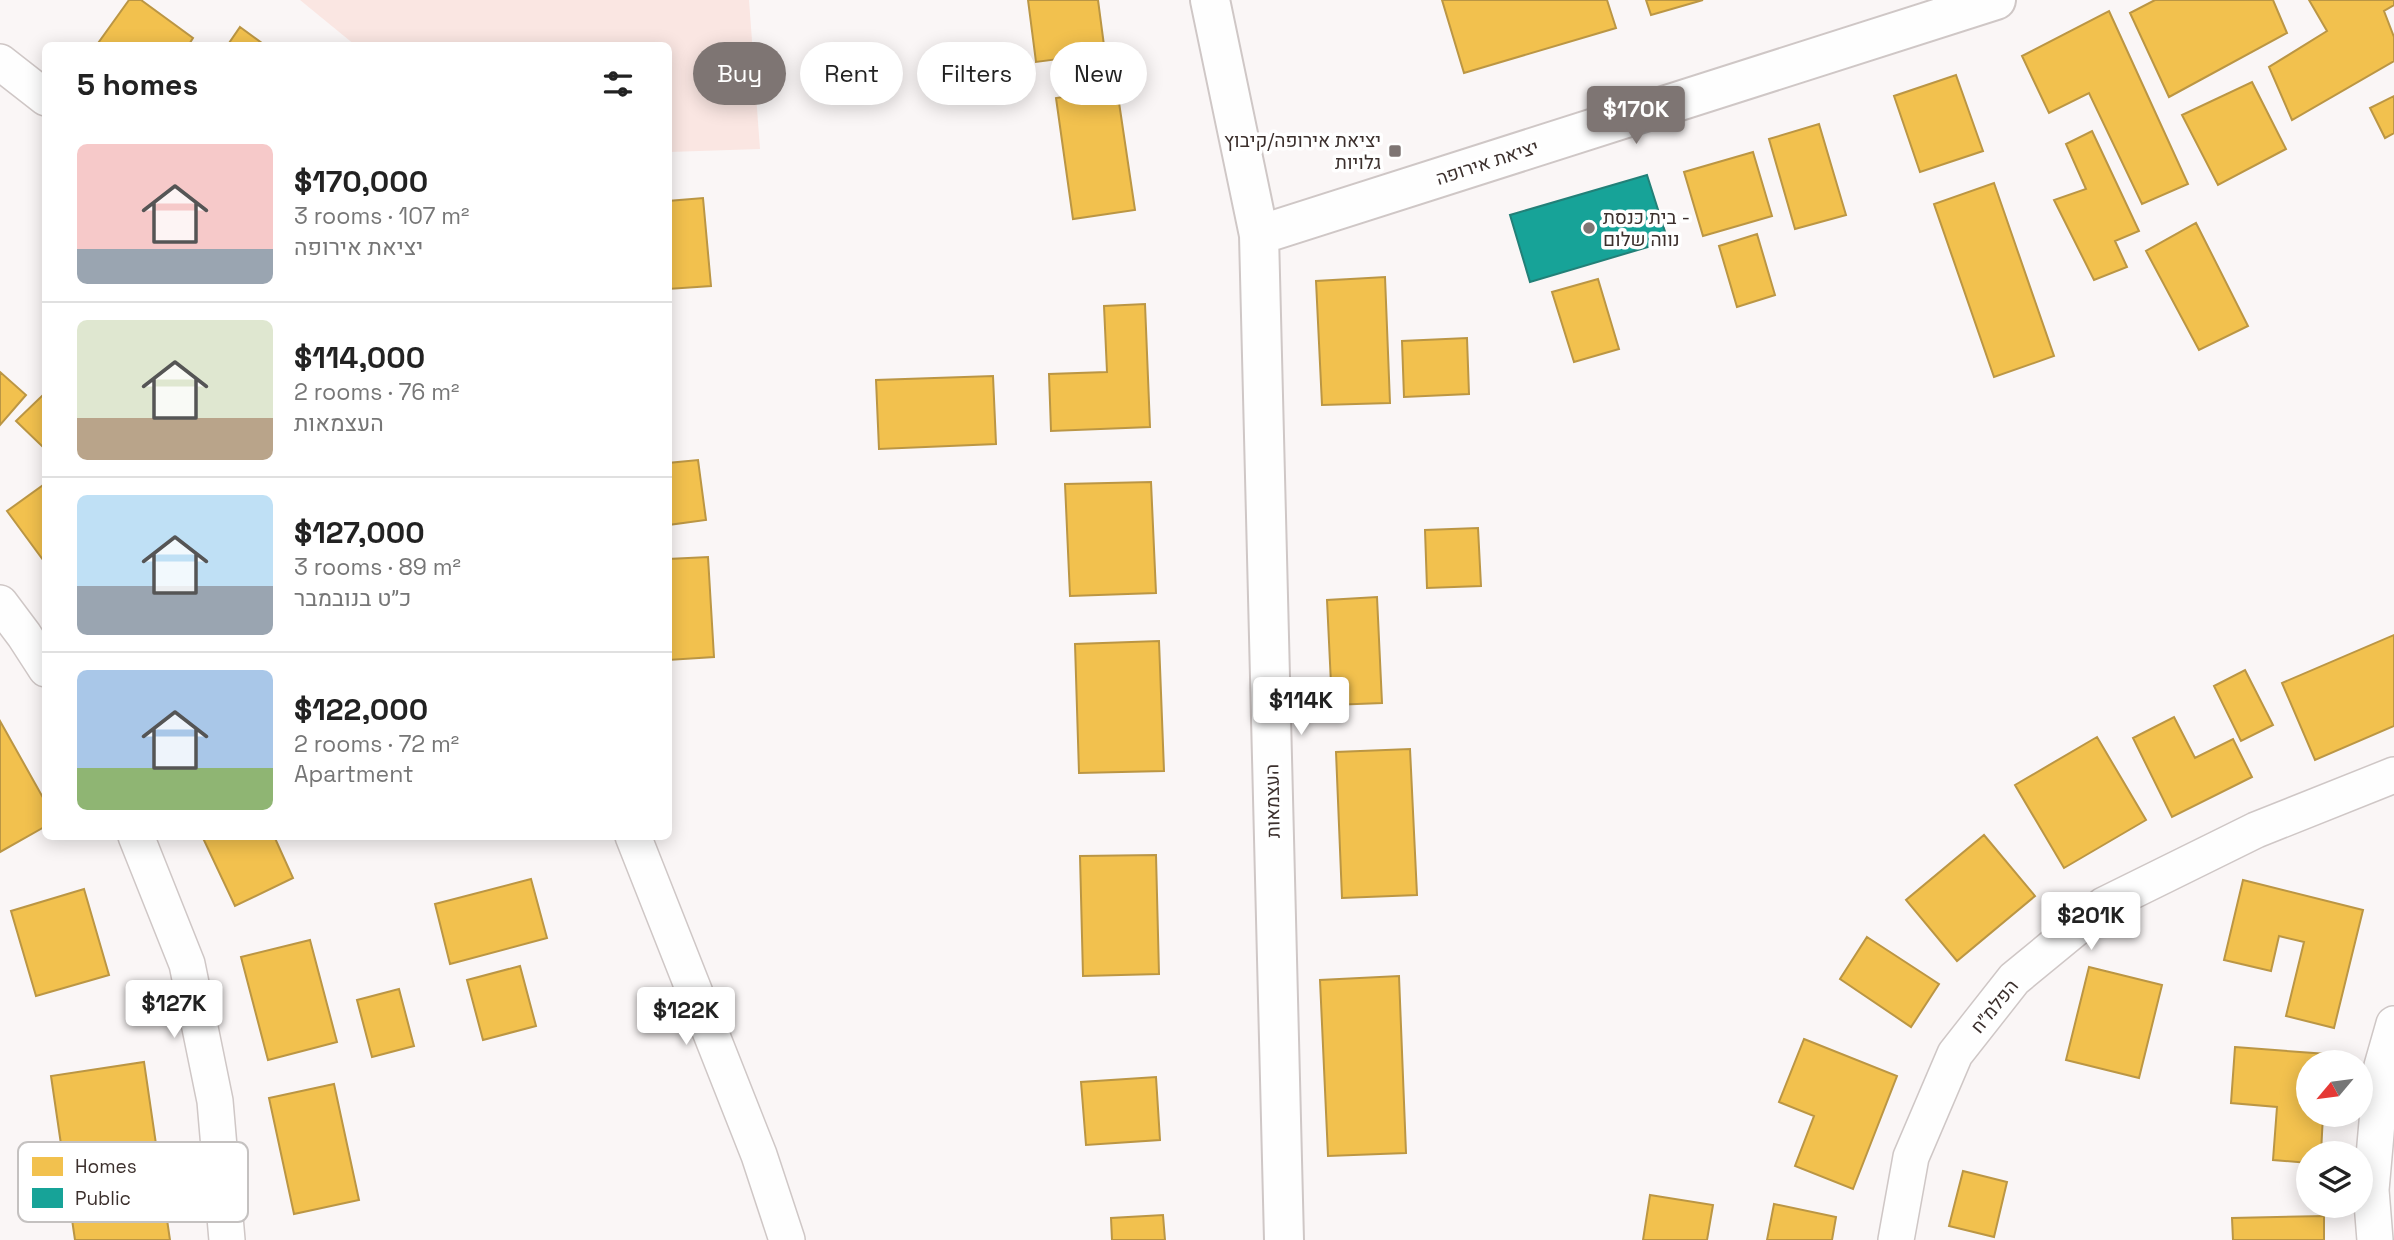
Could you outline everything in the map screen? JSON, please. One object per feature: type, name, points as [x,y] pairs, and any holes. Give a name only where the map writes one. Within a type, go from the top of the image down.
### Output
[{"type":"street","name":"העצמאות","points":[[1210,0],[1259,235],[1284,1240]]},
{"type":"street","name":"יציאת אירופה","points":[[1259,235],[1996,0]]},
{"type":"street","points":[[0,62],[42,95]]},
{"type":"street","points":[[0,603],[42,663]]},
{"type":"street","name":"הפלמ״ח","points":[[1896,1240],[1911,1157],[1955,1054],[2014,979],[2104,905],[2256,830],[2394,775]]},
{"type":"street","points":[[138,840],[187,964],[215,1101],[219,1142]]},
{"type":"street","points":[[635,840],[759,1155],[787,1240]]},
{"type":"street","points":[[2375,1240],[2371,1190],[2380,1080],[2394,1024]]},
{"type":"street","points":[[225,1222],[227,1240]]},
{"type":"shaded area","points":[[300,0],[749,0],[752,42],[693,42],[693,105],[757,105],[760,149],[672,152],[672,42],[351,42]]},
{"type":"building: Homes","points":[[129,0],[141,0],[193,38],[190,42],[99,42]]},
{"type":"building: Homes","points":[[1028,0],[1098,0],[1104,42],[1050,42],[1050,60],[1036,62],[1036,42],[1033,42]]},
{"type":"building: Homes","points":[[1442,0],[1607,0],[1616,28],[1464,73]]},
{"type":"building: Homes","points":[[1646,0],[1703,0],[1651,15]]},
{"type":"building: Homes","points":[[2155,0],[2273,0],[2287,33],[2169,97],[2130,13]]},
{"type":"building: Homes","points":[[2309,0],[2394,0],[2394,5],[2384,11],[2394,37],[2394,61],[2292,120],[2269,67],[2327,31]]},
{"type":"building: Homes","points":[[2109,11],[2188,184],[2142,204],[2089,93],[2049,113],[2022,56]]},
{"type":"building: Homes","points":[[240,27],[261,42],[230,42]]},
{"type":"building: Homes","points":[[1956,75],[1983,151],[1920,172],[1894,96]]},
{"type":"building: Homes","points":[[2252,82],[2286,149],[2218,185],[2182,115]]},
{"type":"building: Homes","points":[[2394,96],[2394,133],[2385,138],[2370,108]]},
{"type":"building: Homes","points":[[1057,105],[1119,105],[1135,210],[1073,219]]},
{"type":"building: Homes","points":[[1819,124],[1846,215],[1795,229],[1769,139]]},
{"type":"building: Homes","points":[[2092,131],[2139,231],[2115,241],[2127,267],[2094,280],[2054,200],[2086,189],[2066,144]]},
{"type":"building: Homes","points":[[1753,152],[1772,216],[1703,236],[1684,172]]},
{"type":"building: Homes","points":[[1994,183],[2054,356],[1994,377],[1934,204]]},
{"type":"building: Homes","points":[[703,198],[711,286],[672,289],[672,201]]},
{"type":"building: Homes","points":[[2196,223],[2248,326],[2199,350],[2146,251]]},
{"type":"building: Homes","points":[[1757,234],[1775,295],[1737,307],[1719,246]]},
{"type":"building: Homes","points":[[1385,277],[1390,403],[1322,405],[1316,281]]},
{"type":"building: Homes","points":[[1598,279],[1619,349],[1574,362],[1552,292]]},
{"type":"building: Homes","points":[[1145,304],[1150,427],[1051,431],[1049,374],[1107,372],[1104,306]]},
{"type":"building: Homes","points":[[1467,338],[1469,394],[1404,397],[1402,341]]},
{"type":"building: Homes","points":[[0,372],[26,395],[0,425]]},
{"type":"building: Homes","points":[[993,376],[996,444],[879,449],[876,380]]},
{"type":"building: Homes","points":[[42,396],[42,446],[16,421]]},
{"type":"building: Homes","points":[[698,460],[706,520],[672,524],[672,463]]},
{"type":"building: Homes","points":[[1151,482],[1156,593],[1070,596],[1065,484]]},
{"type":"building: Homes","points":[[42,486],[42,559],[7,511]]},
{"type":"building: Homes","points":[[1478,528],[1481,586],[1427,588],[1425,530]]},
{"type":"building: Homes","points":[[708,557],[714,657],[672,660],[672,559]]},
{"type":"building: Homes","points":[[1377,597],[1382,703],[1332,705],[1327,600]]},
{"type":"building: Homes","points":[[2394,635],[2394,726],[2315,760],[2282,683]]},
{"type":"building: Homes","points":[[1159,641],[1164,771],[1079,773],[1075,644]]},
{"type":"building: Homes","points":[[2245,670],[2273,725],[2241,741],[2214,686]]},
{"type":"building: Homes","points":[[2174,717],[2195,758],[2233,739],[2252,777],[2172,817],[2133,738]]},
{"type":"building: Homes","points":[[0,721],[42,796],[42,828],[0,852]]},
{"type":"building: Homes","points":[[2097,737],[2146,820],[2064,868],[2015,785]]},
{"type":"building: Homes","points":[[1410,749],[1417,895],[1342,898],[1336,752]]},
{"type":"building: Homes","points":[[1984,835],[2035,896],[1957,961],[1906,900]]},
{"type":"building: Homes","points":[[204,840],[276,840],[293,878],[235,906]]},
{"type":"building: Homes","points":[[1156,855],[1159,974],[1083,976],[1080,856]]},
{"type":"building: Homes","points":[[531,879],[547,938],[450,964],[435,904]]},
{"type":"building: Homes","points":[[2243,880],[2363,910],[2334,1028],[2286,1016],[2304,942],[2279,936],[2271,971],[2224,960]]},
{"type":"building: Homes","points":[[84,889],[109,975],[36,996],[11,911]]},
{"type":"building: Homes","points":[[1867,937],[1939,984],[1911,1027],[1840,979]]},
{"type":"building: Homes","points":[[310,940],[337,1042],[268,1060],[241,957]]},
{"type":"building: Homes","points":[[520,966],[536,1026],[483,1040],[467,980]]},
{"type":"building: Homes","points":[[2089,967],[2162,985],[2139,1078],[2066,1060]]},
{"type":"building: Homes","points":[[1399,976],[1406,1153],[1328,1156],[1320,980]]},
{"type":"building: Homes","points":[[399,989],[414,1046],[372,1057],[357,1000]]},
{"type":"building: Homes","points":[[1804,1039],[1897,1076],[1853,1189],[1795,1166],[1814,1116],[1779,1102]]},
{"type":"building: Homes","points":[[2235,1047],[2296,1052],[2296,1127],[2322,1127],[2322,1141],[2296,1141],[2296,1162],[2273,1160],[2277,1107],[2231,1103]]},
{"type":"building: Homes","points":[[144,1062],[156,1142],[61,1142],[51,1076]]},
{"type":"building: Homes","points":[[1156,1077],[1160,1140],[1086,1145],[1081,1082]]},
{"type":"building: Homes","points":[[334,1084],[359,1200],[294,1214],[269,1098]]},
{"type":"building: Homes","points":[[1963,1171],[2007,1182],[1994,1237],[1949,1226]]},
{"type":"building: Homes","points":[[1650,1195],[1713,1205],[1707,1240],[1643,1240]]},
{"type":"building: Homes","points":[[1774,1204],[1836,1217],[1832,1240],[1767,1240]]},
{"type":"building: Homes","points":[[1163,1215],[1165,1240],[1112,1240],[1111,1218]]},
{"type":"building: Homes","points":[[2232,1218],[2324,1218],[2324,1240],[2233,1240]]},
{"type":"building: Homes","points":[[72,1222],[167,1222],[170,1240],[75,1240]]},
{"type":"building: Public","name":"בית כנסת - נווה שלום","points":[[1647,175],[1668,241],[1530,282],[1510,215]]},
{"type":"place","name":"יציאת אירופה/קיבוץ גלויות","points":[[1395,151]]},
{"type":"place","name":"בית כנסת - נווה שלום","points":[[1589,228]]}]
